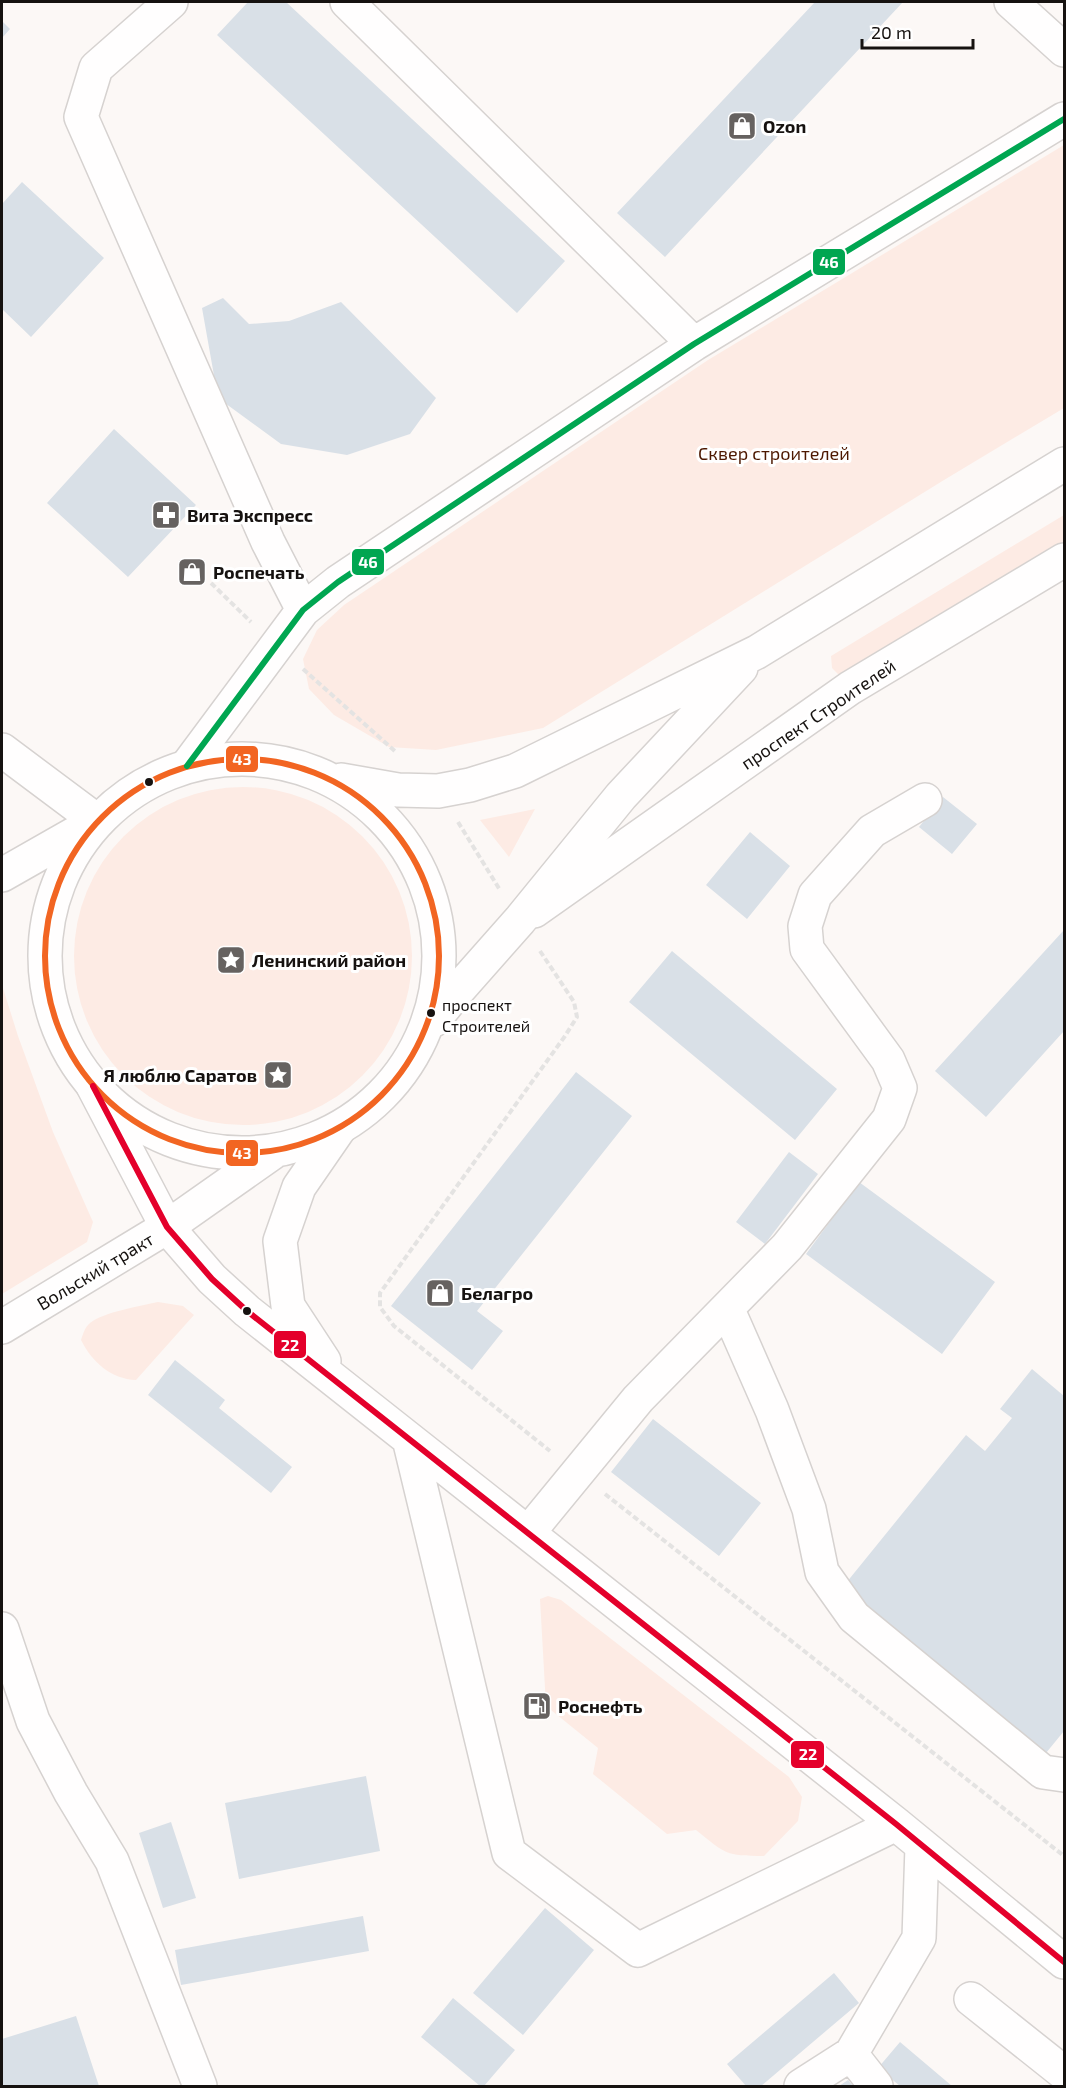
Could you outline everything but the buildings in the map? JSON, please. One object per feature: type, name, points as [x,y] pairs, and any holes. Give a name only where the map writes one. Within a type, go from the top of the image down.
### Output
[{"type":"street","points":[[171,2],[96,68],[81,117],[268,542],[303,610]]},
{"type":"street","points":[[349,2],[694,344]]},
{"type":"street","points":[[1011,2],[1065,50]]},
{"type":"street","points":[[187,766],[303,610],[338,582],[694,344],[1065,119]]},
{"type":"street","name":"проспект Строителей","points":[[327,777],[398,790],[438,790],[470,785],[515,771],[757,652],[1065,464]]},
{"type":"street","name":"проспект Строителей","points":[[520,921],[850,688],[1065,560]]},
{"type":"street","name":"проспект Строителей","points":[[427,1028],[520,921],[621,796],[757,652]]},
{"type":"street","points":[[2,750],[97,821]]},
{"type":"street","points":[[2,875],[97,821],[136,787],[187,766],[234,758],[281,763],[327,777],[363,800],[394,829],[417,864],[433,904],[440,946],[438,988],[427,1028],[405,1069],[376,1103],[339,1129],[297,1146],[275,1151],[226,1153],[176,1142],[131,1119],[93,1086]]},
{"type":"street","points":[[528,1533],[638,1399],[728,1310],[787,1247],[889,1119],[900,1088],[888,1059],[807,949],[805,926],[814,896],[872,831],[925,800]]},
{"type":"street","points":[[97,821],[72,855],[55,892],[46,932],[45,974],[53,1014],[70,1052],[93,1086],[167,1227],[212,1279],[230,1295],[896,1824],[1065,1962]]},
{"type":"street","points":[[338,1383],[288,1306],[280,1241],[299,1187],[339,1129]]},
{"type":"street","name":"Вольский тракт","points":[[2,1327],[167,1227],[275,1151]]},
{"type":"street","points":[[728,1310],[772,1410],[809,1509],[822,1572],[854,1617],[1043,1772],[1065,1775]]},
{"type":"street","points":[[409,1439],[510,1853],[638,1950],[896,1824]]},
{"type":"street","points":[[2,1629],[33,1721],[71,1793],[112,1861],[200,2086]]},
{"type":"street","points":[[801,2086],[851,2055],[919,1938],[922,1846]]},
{"type":"street","points":[[971,1999],[1065,2073]]},
{"type":"street","points":[[851,2055],[876,2086]]},
{"type":"path","points":[[211,583],[276,647],[325,686],[438,790],[574,1002],[576,1017],[565,1036],[380,1293],[380,1307],[394,1326],[1065,1856]]},
{"type":"green space","name":"Cквер cтроителей","points":[[1064,145],[1064,408],[543,728],[436,750],[389,747],[334,715],[309,689],[303,659],[317,630],[344,605],[708,360]]},
{"type":"green space","points":[[1064,515],[1064,542],[841,677],[832,668],[831,656]]},
{"type":"green space","points":[[226,787],[260,787],[292,794],[323,807],[363,836],[384,862],[399,891],[409,923],[412,956],[409,989],[399,1021],[384,1050],[363,1076],[337,1097],[292,1118],[260,1125],[226,1125],[194,1118],[163,1105],[136,1087],[112,1063],[94,1036],[81,1005],[74,973],[74,939],[81,907],[94,876],[112,849],[136,825],[163,807],[194,794]]},
{"type":"green space","points":[[535,809],[509,857],[480,820]]},
{"type":"green space","points":[[2,985],[53,1132],[93,1222],[87,1242],[2,1294]]},
{"type":"green space","points":[[158,1302],[183,1306],[194,1315],[136,1380],[118,1376],[103,1368],[85,1348],[81,1340],[85,1329],[96,1319]]},
{"type":"green space","points":[[548,1596],[561,1600],[789,1777],[802,1797],[798,1821],[764,1856],[727,1852],[696,1830],[667,1834],[593,1774],[598,1748],[546,1706],[540,1599]]},
{"type":"transit line","name":"46","points":[[187,766],[303,610],[338,582],[694,344],[1064,119]]},
{"type":"transit line","name":"43","points":[[242,759],[280,763],[317,774],[351,792],[381,817],[406,847],[424,881],[435,918],[439,956],[435,994],[424,1031],[406,1065],[381,1095],[351,1120],[317,1138],[280,1149],[242,1153],[204,1149],[167,1138],[133,1120],[103,1095],[78,1065],[60,1031],[49,994],[45,956],[49,918],[60,881],[78,847],[103,817],[133,792],[167,774],[204,763],[242,759]]},
{"type":"transit line","name":"22","points":[[93,1086],[167,1227],[212,1279],[247,1311],[896,1824],[1064,1962]]},
{"type":"place","name":"Ozon","points":[[742,126]]},
{"type":"place","name":"Вита Экспресс","points":[[166,515]]},
{"type":"place","name":"Роспечать","points":[[192,572]]},
{"type":"place","name":"Ленинский район","points":[[231,960]]},
{"type":"place","name":"проспект Строителей","points":[[431,1013]]},
{"type":"place","name":"Я люблю Саратов","points":[[278,1075]]},
{"type":"place","name":"Белагро","points":[[440,1293]]},
{"type":"place","name":"Роснефть","points":[[537,1706]]}]
